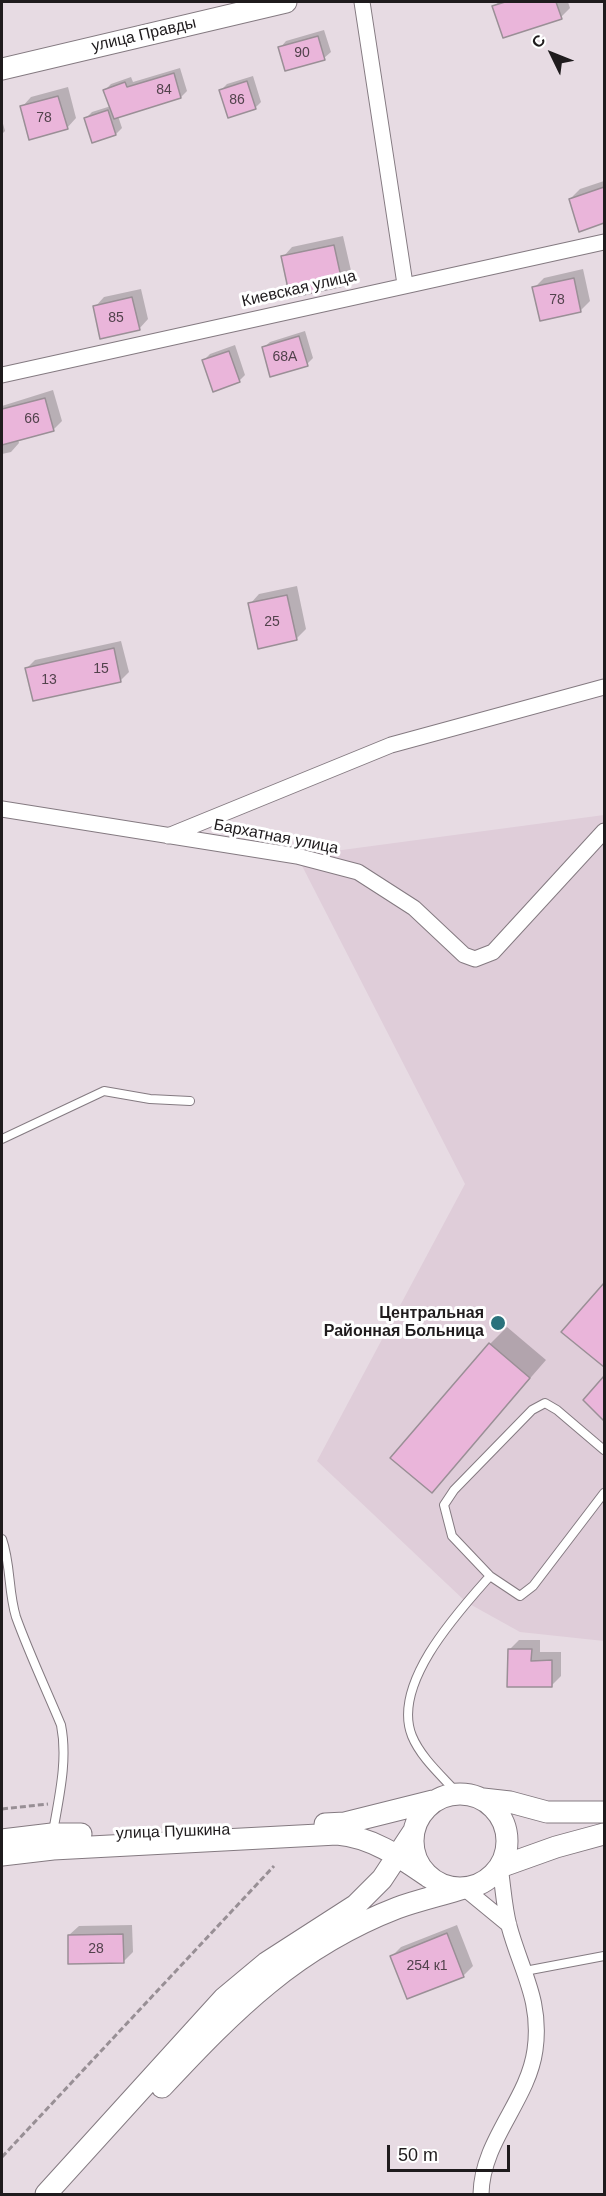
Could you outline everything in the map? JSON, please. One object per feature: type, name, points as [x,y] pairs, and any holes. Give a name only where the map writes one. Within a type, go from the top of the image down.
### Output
[{"type":"main road","name":"улица Правды","points":[[2,69],[286,2]]},
{"type":"main road","points":[[46,2194],[224,1998],[266,1963],[339,1916],[374,1888],[398,1856],[423,1810],[433,1801],[458,1794],[510,1802],[547,1812],[604,1812]]},
{"type":"main road","points":[[483,1799],[492,1806],[505,1826],[506,1850],[500,1867]]},
{"type":"main road","name":"улица Пушкина","points":[[2,1840],[52,1841],[177,1834],[350,1829],[433,1801]]},
{"type":"main road","points":[[350,1829],[398,1856],[439,1884],[464,1888]]},
{"type":"main road","points":[[350,1829],[377,1856],[380,1869],[374,1888]]},
{"type":"main road","points":[[413,1832],[415,1857],[429,1877]]},
{"type":"main road","points":[[65,2194],[232,2012],[265,1984],[313,1949],[398,1907],[464,1888],[486,1880],[500,1867],[555,1847],[604,1834]]},
{"type":"main road","points":[[2,1855],[52,1841]]},
{"type":"street","points":[[362,2],[405,284]]},
{"type":"street","name":"Киевская улица","points":[[2,375],[405,284],[604,242]]},
{"type":"street","points":[[168,836],[391,745],[604,687]]},
{"type":"street","name":"Бархатная улица","points":[[2,809],[297,856],[358,872],[391,891],[414,908],[464,955],[475,959],[493,952],[604,831]]},
{"type":"street","points":[[481,2194],[487,2158],[528,2072],[535,2051],[537,2017],[525,1971],[509,1925],[500,1867]]},
{"type":"street","points":[[464,1888],[483,1901],[509,1925]]},
{"type":"lane","points":[[2,1138],[104,1091],[150,1099],[190,1101]]},
{"type":"lane","points":[[604,1450],[557,1410],[544,1404],[532,1410],[454,1490],[444,1505],[452,1536],[490,1576],[520,1596],[533,1586],[604,1493]]},
{"type":"lane","points":[[2,1539],[8,1554],[10,1593],[16,1617],[61,1725],[64,1749],[52,1841]]},
{"type":"lane","points":[[458,1794],[420,1751],[411,1734],[408,1709],[410,1694],[423,1665],[466,1602],[490,1576]]},
{"type":"lane","points":[[525,1971],[604,1956]]},
{"type":"path","points":[[2,1809],[58,1802]]},
{"type":"path","points":[[2,2157],[274,1866]]},
{"type":"shaded area","name":"Центральная Районная Больница","points":[[604,815],[604,1641],[520,1632],[466,1602],[317,1461],[465,1184],[297,856]]},
{"type":"building","points":[[505,2],[556,2],[562,19],[503,38],[492,6]]},
{"type":"building","points":[[318,36],[325,60],[285,71],[278,47]]},
{"type":"building","points":[[174,73],[181,98],[114,119],[103,90],[125,82],[127,87]]},
{"type":"building","points":[[247,81],[256,109],[228,118],[219,90]]},
{"type":"building","points":[[58,96],[68,129],[29,140],[20,106]]},
{"type":"building","points":[[108,110],[116,135],[92,143],[84,118]]},
{"type":"building","points":[[604,187],[604,223],[579,232],[569,199]]},
{"type":"building","points":[[334,245],[343,286],[290,298],[281,256]]},
{"type":"building","points":[[574,278],[581,312],[540,321],[532,287]]},
{"type":"building","points":[[132,297],[140,330],[100,339],[93,306]]},
{"type":"building","points":[[299,336],[308,366],[270,377],[262,347]]},
{"type":"building","points":[[229,351],[240,382],[213,392],[202,360]]},
{"type":"building","points":[[45,398],[54,431],[2,445],[2,409]]},
{"type":"building","points":[[287,595],[297,640],[258,649],[248,603]]},
{"type":"building","points":[[114,648],[121,682],[33,701],[25,668]]},
{"type":"building","points":[[604,1283],[604,1367],[561,1332]]},
{"type":"building","points":[[489,1343],[530,1378],[432,1493],[390,1458]]},
{"type":"building","points":[[604,1376],[604,1421],[583,1400]]},
{"type":"building","points":[[508,1649],[532,1649],[531,1661],[552,1660],[552,1687],[507,1687]]},
{"type":"building","points":[[447,1933],[464,1977],[407,1999],[390,1956]]},
{"type":"building","points":[[123,1934],[124,1963],[68,1964],[68,1935]]},
{"type":"place","name":"Центральная Районная Больница","points":[[498,1323]]}]
